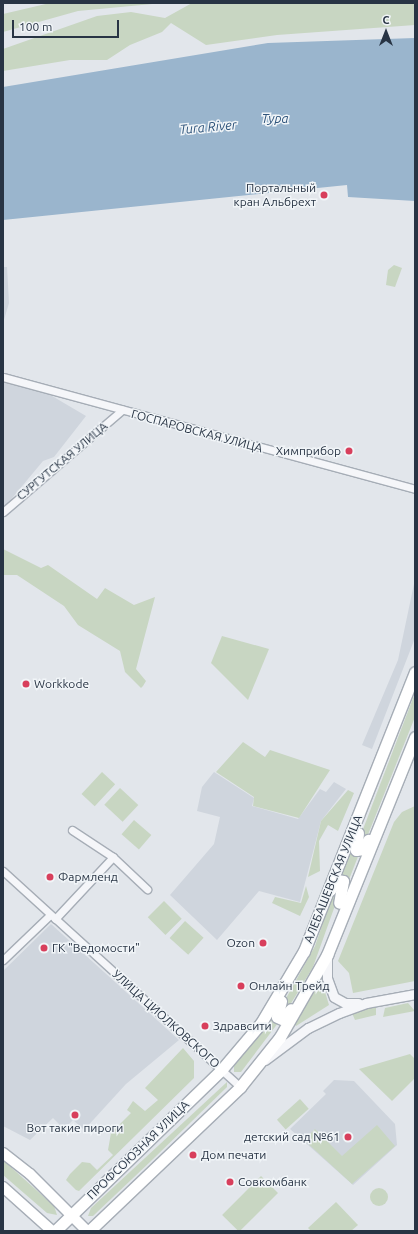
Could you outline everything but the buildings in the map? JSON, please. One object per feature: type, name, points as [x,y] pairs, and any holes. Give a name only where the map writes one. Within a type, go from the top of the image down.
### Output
[{"type":"main road","name":"АЛЕБАШЕВСКАЯ УЛИЦА","points":[[222,1069],[261,1023],[292,973],[364,804],[415,672]]},
{"type":"main road","name":"АЛЕБАШЕВСКАЯ УЛИЦА","points":[[240,1087],[259,1065],[283,1021],[302,1000],[327,955],[339,921],[415,737]]},
{"type":"main road","points":[[364,804],[356,850],[364,849],[376,830]]},
{"type":"main road","points":[[326,892],[338,880],[344,881],[339,921]]},
{"type":"main road","points":[[283,1021],[276,1011],[291,983],[292,973]]},
{"type":"main road","name":"ПРОФСОЮЗНАЯ УЛИЦА","points":[[56,1231],[222,1069]]},
{"type":"main road","name":"ПРОФСОЮЗНАЯ УЛИЦА","points":[[88,1231],[240,1087]]},
{"type":"main road","points":[[3,1153],[88,1231]]},
{"type":"main road","points":[[3,1186],[52,1231]]},
{"type":"street","name":"ГОСПАРОВСКАЯ УЛИЦА","points":[[3,377],[415,489]]},
{"type":"street","name":"СУРГУТСКАЯ УЛИЦА","points":[[3,512],[122,410]]},
{"type":"street","points":[[72,830],[114,857],[147,889]]},
{"type":"street","points":[[3,960],[52,917],[114,857]]},
{"type":"street","name":"УЛИЦА ЦИОЛКОВСКОГО","points":[[3,871],[240,1087]]},
{"type":"street","points":[[327,955],[327,978],[334,997],[345,1003],[366,1003],[415,994]]},
{"type":"street","points":[[259,1065],[300,1034],[366,1003]]},
{"type":"street","points":[[283,1021],[300,1034]]},
{"type":"shaded area","points":[[3,267],[7,267],[9,303],[3,323]]},
{"type":"shaded area","points":[[3,382],[47,393],[86,416],[54,457],[43,461],[3,509]]},
{"type":"shaded area","points":[[415,579],[415,638],[372,749],[362,745],[398,660]]},
{"type":"shaded area","points":[[214,772],[254,798],[252,806],[298,819],[320,789],[326,792],[334,782],[346,789],[321,821],[300,902],[259,891],[217,940],[170,895],[214,844],[220,817],[197,811],[202,787]]},
{"type":"shaded area","points":[[51,924],[179,1040],[126,1084],[84,1130],[73,1120],[64,1129],[53,1118],[30,1140],[3,1126],[3,971]]},
{"type":"shaded area","name":"детский сад №61","points":[[334,1080],[354,1081],[395,1124],[397,1145],[353,1185],[290,1129],[326,1094],[323,1091]]},
{"type":"green space","points":[[50,3],[163,3],[78,11],[3,32],[3,14]]},
{"type":"green space","points":[[192,3],[415,3],[415,25],[277,35],[206,45],[171,23],[162,32],[130,45],[107,60],[70,60],[3,71],[3,49],[97,16],[131,12],[165,18]]},
{"type":"green space","points":[[394,265],[402,268],[395,287],[386,285],[388,270]]},
{"type":"green space","points":[[3,549],[41,568],[48,565],[97,599],[105,588],[134,605],[155,597],[136,669],[146,681],[143,686],[141,688],[125,672],[120,651],[78,625],[64,606],[17,575],[3,575]]},
{"type":"green space","points":[[222,636],[269,649],[248,700],[211,663]]},
{"type":"green space","points":[[415,693],[415,717],[363,847],[357,845]]},
{"type":"green space","points":[[243,742],[265,757],[270,750],[330,770],[299,818],[253,806],[254,797],[216,772]]},
{"type":"green space","points":[[102,772],[115,784],[95,806],[82,794]]},
{"type":"green space","points":[[120,788],[138,805],[123,822],[104,805]]},
{"type":"green space","points":[[348,790],[354,793],[338,831],[328,825],[319,841],[320,871],[308,877],[321,821]]},
{"type":"green space","points":[[415,806],[415,981],[353,993],[349,973],[338,961],[394,822],[402,812]]},
{"type":"green space","points":[[134,820],[151,835],[139,849],[122,834]]},
{"type":"green space","points":[[352,848],[359,854],[348,882],[340,876]]},
{"type":"green space","points":[[336,885],[342,886],[313,967],[284,1015],[279,1011],[315,946]]},
{"type":"green space","points":[[306,886],[309,897],[300,916],[272,903],[275,897],[301,903]]},
{"type":"green space","points":[[164,901],[182,919],[165,935],[148,917]]},
{"type":"green space","points":[[185,921],[204,938],[188,955],[170,938]]},
{"type":"green space","points":[[321,979],[329,1005],[296,1026],[294,1024]]},
{"type":"green space","points":[[408,1003],[415,1011],[383,1017],[385,1008]]},
{"type":"green space","points":[[376,1007],[376,1015],[355,1020],[351,1011]]},
{"type":"green space","points":[[273,1013],[278,1023],[241,1072],[234,1072],[234,1066]]},
{"type":"green space","points":[[183,1048],[194,1061],[194,1078],[79,1191],[76,1190],[66,1180],[70,1174],[82,1162],[90,1163],[97,1170],[113,1155],[108,1150],[111,1133],[131,1113],[127,1110],[133,1101],[145,1111],[158,1100],[145,1088]]},
{"type":"green space","points":[[410,1054],[415,1059],[415,1078],[392,1101],[359,1069]]},
{"type":"green space","points":[[227,1082],[227,1087],[151,1161],[93,1216],[88,1216],[91,1208]]},
{"type":"green space","points":[[300,1099],[309,1109],[286,1129],[277,1120]]},
{"type":"green space","points":[[377,1125],[395,1146],[352,1184],[304,1140],[315,1129],[342,1156]]},
{"type":"green space","points":[[3,1160],[54,1206],[57,1215],[47,1213],[3,1175]]},
{"type":"green space","points":[[261,1176],[278,1193],[240,1231],[222,1215]]},
{"type":"green space","points":[[379,1188],[385,1191],[388,1197],[385,1203],[379,1206],[373,1203],[370,1197],[373,1191]]},
{"type":"green space","points":[[336,1202],[358,1225],[351,1231],[311,1231],[308,1228]]},
{"type":"water","name":"Тура","points":[[415,38],[415,201],[348,197],[347,185],[3,220],[3,87],[268,43]]},
{"type":"place","name":"Портальный кран Альбрехт","points":[[324,195]]},
{"type":"place","name":"Химприбор","points":[[349,451]]},
{"type":"place","name":"Workkode","points":[[26,684]]},
{"type":"place","name":"Фармленд","points":[[50,877]]},
{"type":"place","name":"Ozon","points":[[263,943]]},
{"type":"place","name":"ГК \"Ведомости\"","points":[[44,948]]},
{"type":"place","name":"Онлайн Трейд","points":[[241,986]]},
{"type":"place","name":"Здравсити","points":[[205,1026]]},
{"type":"place","name":"Вот такие пироги","points":[[75,1115]]},
{"type":"place","name":"детский сад №61","points":[[348,1137]]},
{"type":"place","name":"Дом печати","points":[[193,1155]]},
{"type":"place","name":"Совкомбанк","points":[[230,1182]]},
{"type":"water label","name":"Tura River","points":[[208,127]]}]
